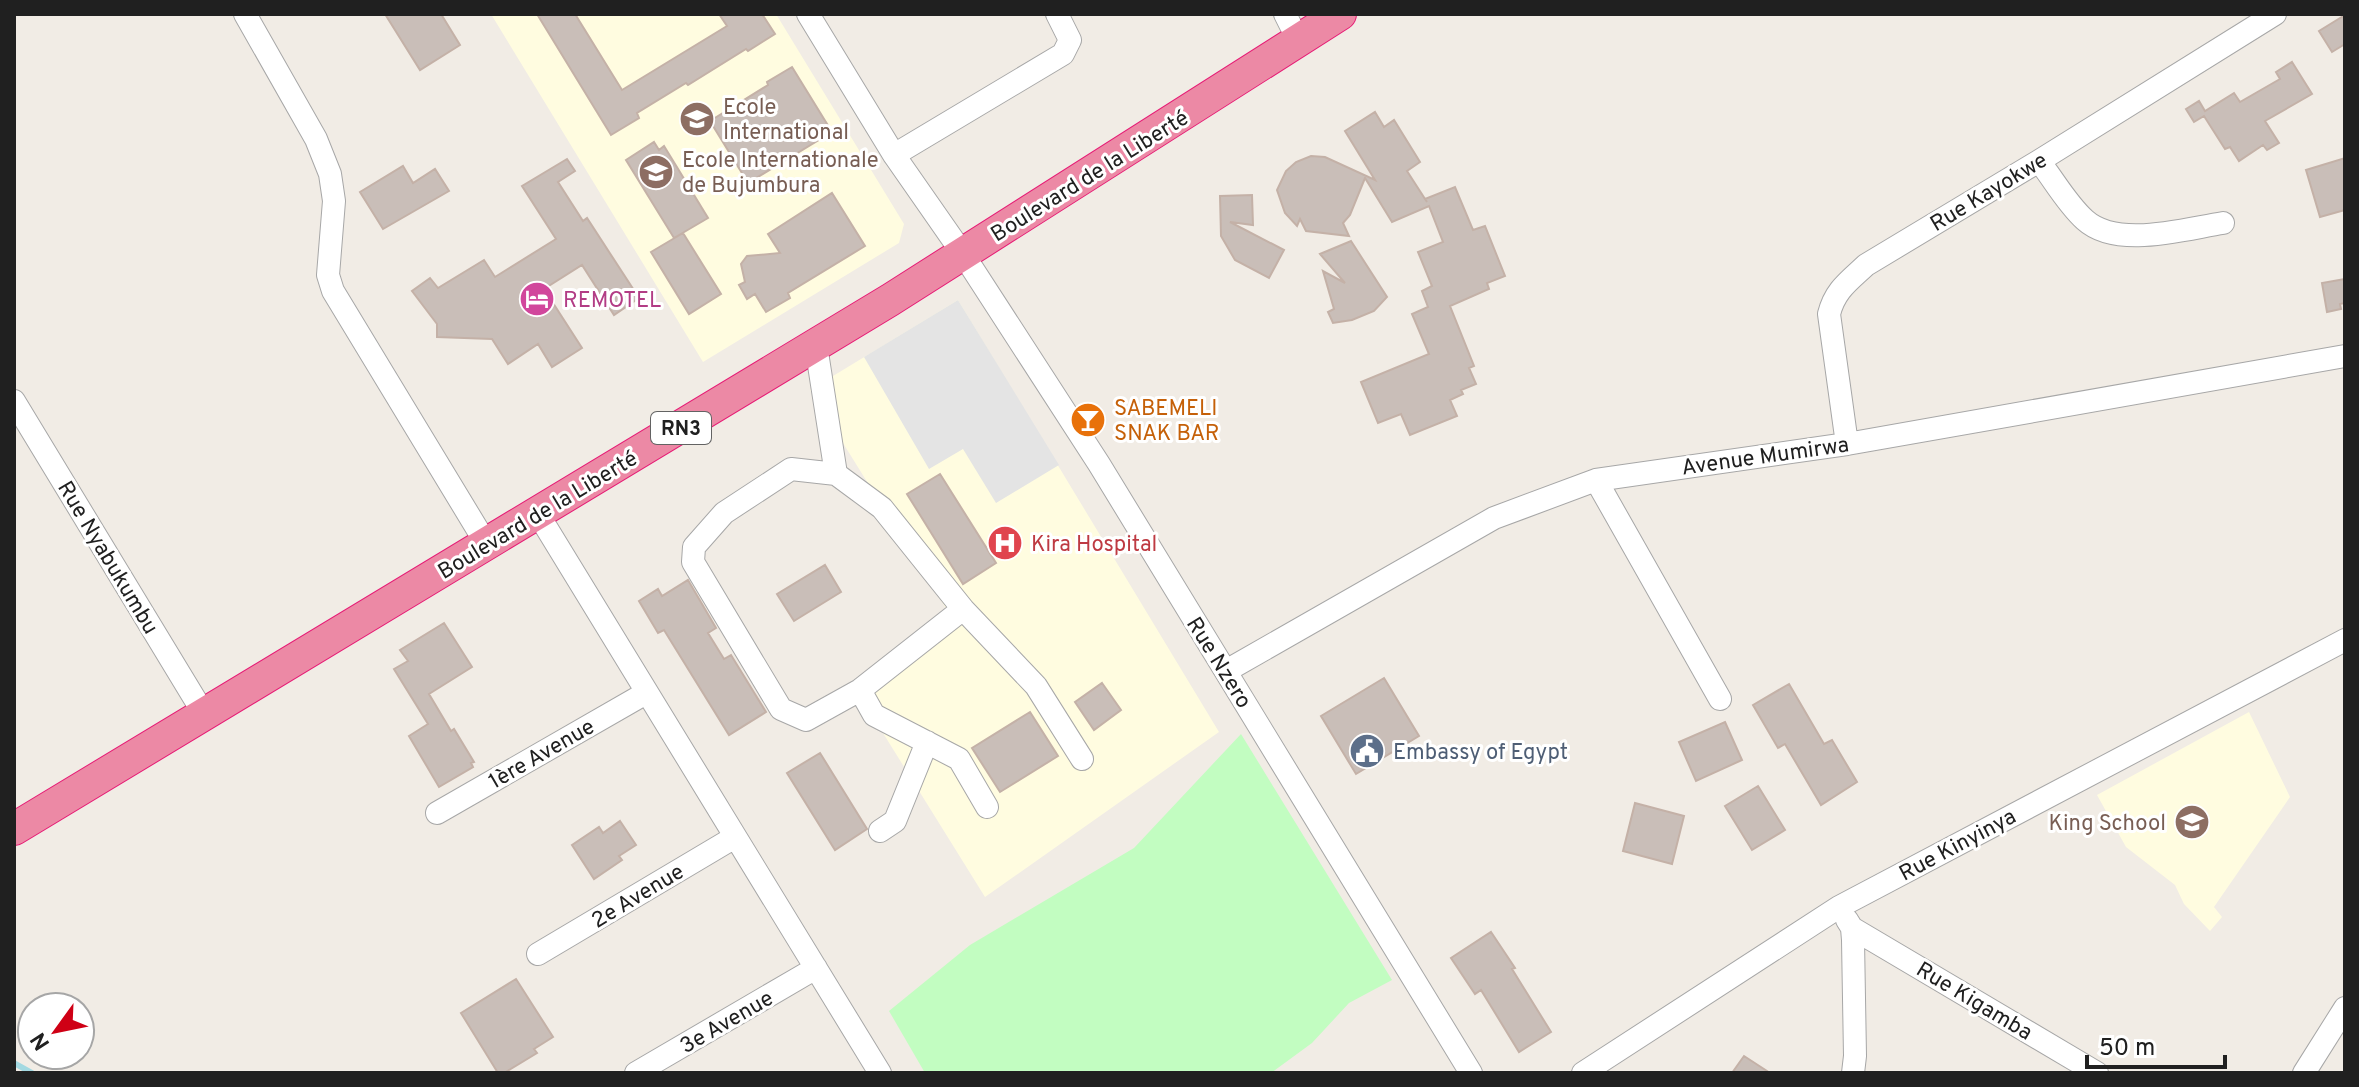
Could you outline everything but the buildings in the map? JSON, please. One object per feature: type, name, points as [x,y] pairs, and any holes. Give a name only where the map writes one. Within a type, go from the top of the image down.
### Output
[{"type":"highway","name":"Boulevard de la Liberté","points":[[14,829],[816,346],[963,254],[1292,27],[1340,14]]},
{"type":"street","points":[[245,14],[316,139],[330,174],[334,201],[328,275],[333,291],[487,545]]},
{"type":"street","name":"Rue Nzero","points":[[808,14],[894,155],[963,254],[1099,464],[1471,1073]]},
{"type":"street","points":[[894,155],[1063,54],[1070,40],[1057,14]]},
{"type":"street","name":"Rue Kayokwe","points":[[1847,444],[1829,314],[1832,300],[1842,286],[1866,265],[2275,14]]},
{"type":"street","points":[[2039,161],[2083,219],[2100,231],[2153,234],[2223,223]]},
{"type":"street","points":[[816,346],[836,474]]},
{"type":"street","name":"Avenue Mumirwa","points":[[1226,671],[1494,518],[1596,480],[1847,444],[2345,356]]},
{"type":"street","name":"Rue Nyabukumbu","points":[[14,401],[204,714]]},
{"type":"street","points":[[963,609],[860,690],[806,720],[781,709],[693,562],[694,547],[724,513],[791,469],[836,474],[882,508],[963,609],[1036,686],[1082,759]]},
{"type":"street","points":[[1596,480],[1720,699]]},
{"type":"street","points":[[538,514],[880,1073]]},
{"type":"street","name":"Rue Kinyinya","points":[[1583,1073],[1839,907],[2345,640]]},
{"type":"street","points":[[860,690],[874,715],[959,759],[987,807]]},
{"type":"street","name":"1ère Avenue","points":[[437,813],[646,693]]},
{"type":"street","points":[[880,831],[895,821],[927,742]]},
{"type":"street","name":"2e Avenue","points":[[538,954],[735,837]]},
{"type":"street","points":[[1839,907],[1852,928],[1853,1073]]},
{"type":"street","name":"Rue Kigamba","points":[[1852,928],[2097,1073]]},
{"type":"street","name":"3e Avenue","points":[[636,1073],[816,968]]},
{"type":"street","points":[[2304,1073],[2345,1008]]},
{"type":"shaded area","name":"Ecole International","points":[[491,14],[776,14],[904,224],[899,243],[703,362]]},
{"type":"shaded area","name":"Kira Hospital","points":[[958,300],[1219,732],[985,897],[855,688],[953,620],[810,390]]},
{"type":"shaded area","points":[[958,300],[1059,465],[996,503],[963,449],[929,469],[864,357]]},
{"type":"shaded area","name":"King School","points":[[2249,712],[2290,797],[2214,907],[2222,917],[2210,931],[2184,904],[2175,885],[2126,847],[2097,795]]},
{"type":"green space","points":[[1241,734],[1392,980],[1349,1003],[1312,1043],[1271,1073],[925,1073],[889,1011],[970,945],[1134,848]]},
{"type":"waterway","points":[[14,1063],[32,1073]]},
{"type":"place","name":"Ecole International","points":[[697,119]]},
{"type":"place","name":"Ecole Internationale de Bujumbura","points":[[656,172]]},
{"type":"place","name":"REMOTEL","points":[[537,299]]},
{"type":"place","name":"SABEMELI SNAK BAR","points":[[1088,420]]},
{"type":"place","name":"Kira Hospital","points":[[1005,543]]},
{"type":"place","name":"Embassy of Egypt","points":[[1367,751]]},
{"type":"place","name":"King School","points":[[2192,822]]}]
